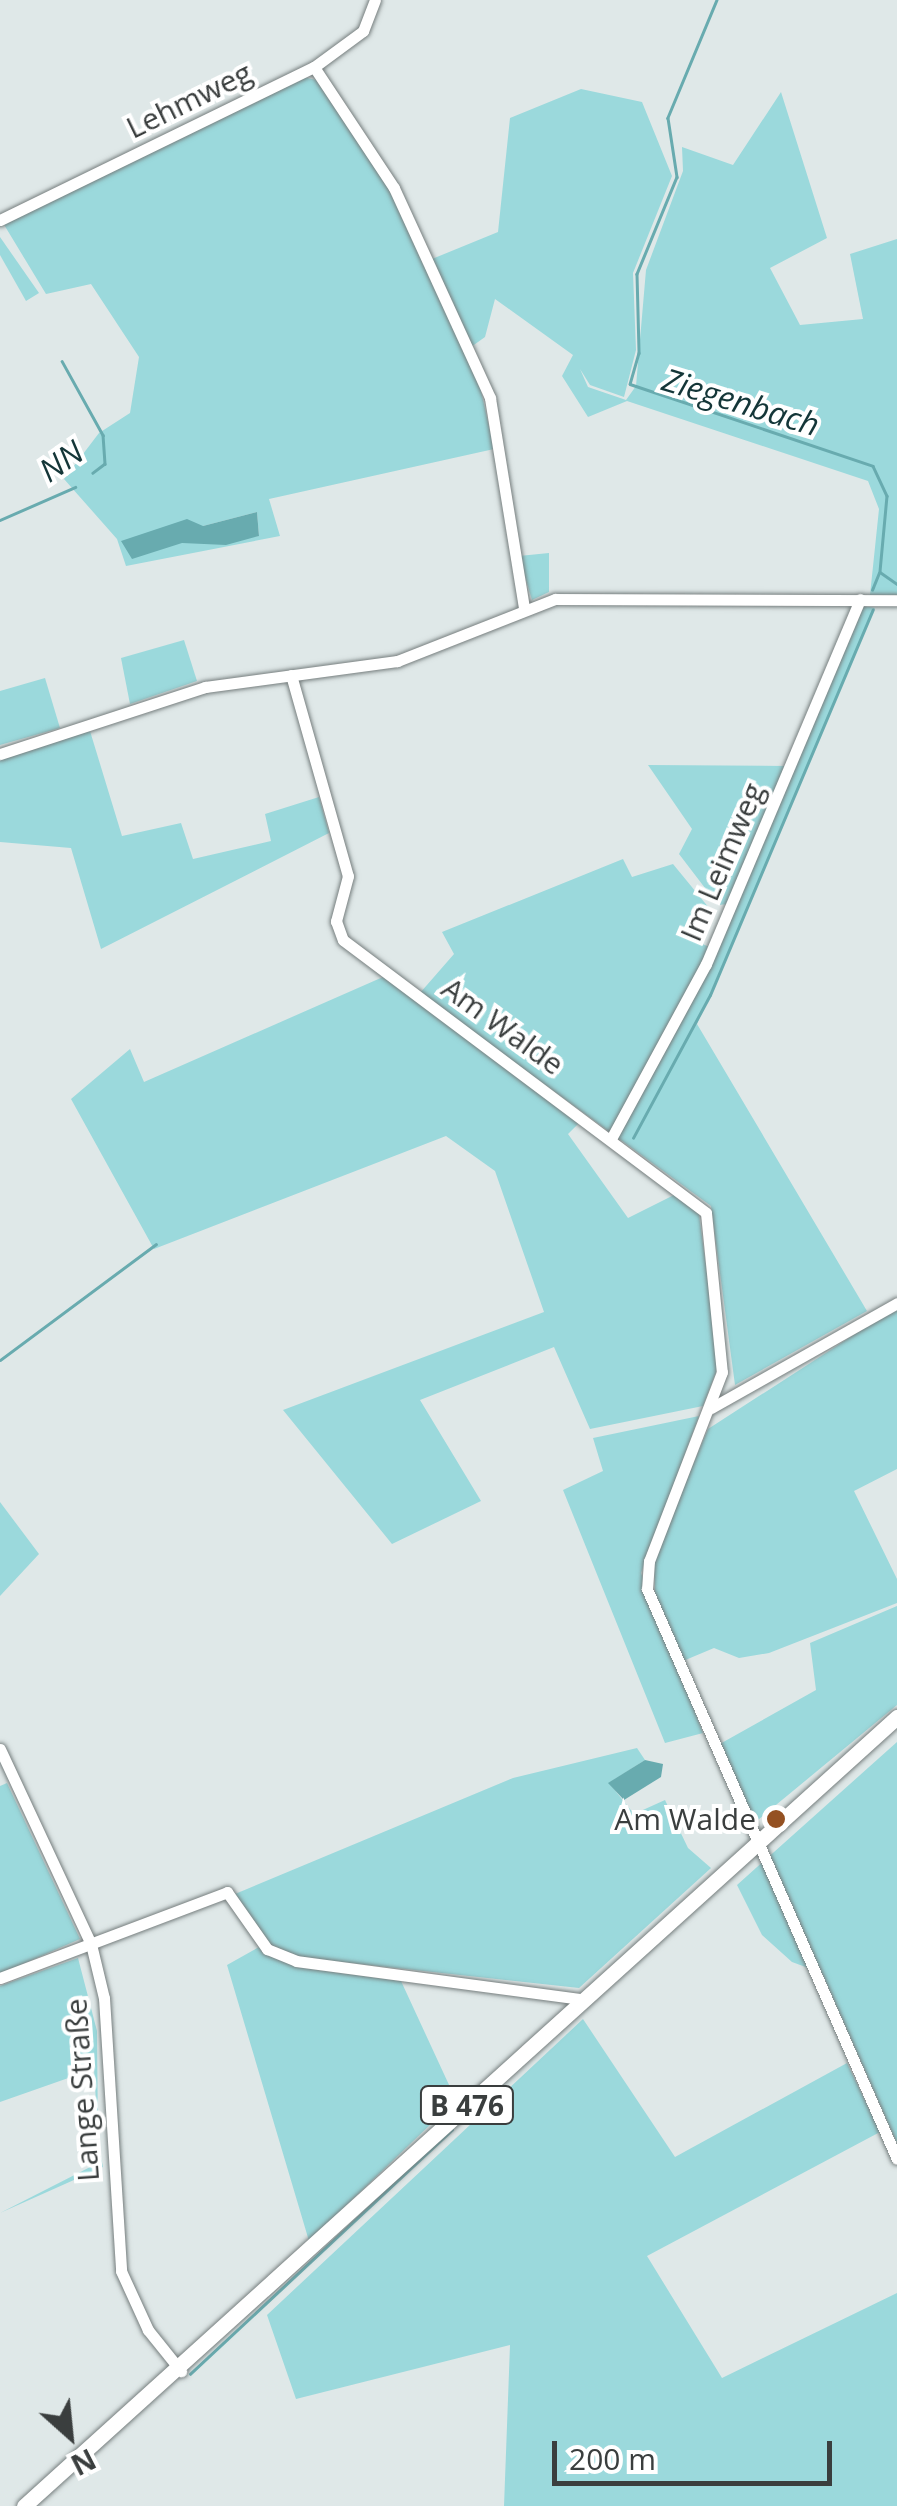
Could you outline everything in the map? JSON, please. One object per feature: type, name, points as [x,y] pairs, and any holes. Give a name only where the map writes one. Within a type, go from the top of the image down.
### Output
[{"type":"main road","name":"B 476","points":[[24,2506],[182,2371],[752,1839],[897,1717]]},
{"type":"street","name":"Lehmweg","points":[[0,220],[314,67],[363,31],[375,0]]},
{"type":"street","points":[[314,67],[394,188],[490,398],[524,609]]},
{"type":"street","points":[[0,754],[205,687],[396,661],[524,609],[583,596],[897,600]]},
{"type":"street","name":"Im Leimweg","points":[[612,1136],[706,964],[860,599]]},
{"type":"street","name":"Am Walde","points":[[292,675],[348,876],[336,921],[343,940],[612,1136],[706,1213],[722,1372],[712,1408],[649,1561],[647,1589],[752,1839],[897,2159]]},
{"type":"street","points":[[712,1408],[897,1303]]},
{"type":"street","name":"Lange Straße","points":[[0,1749],[91,1944],[104,1998],[121,2272],[143,2322],[182,2371]]},
{"type":"street","points":[[0,1978],[227,1892],[267,1949],[296,1962],[581,1999]]},
{"type":"shaded area","points":[[303,77],[316,80],[389,189],[479,382],[494,449],[269,499],[280,536],[126,566],[117,539],[64,479],[99,433],[130,413],[139,357],[91,284],[46,294],[3,223]],"holes":[[[257,512],[259,536],[182,543],[203,526]]]},
{"type":"shaded area","points":[[581,89],[642,102],[672,176],[633,273],[636,350],[624,397],[590,385],[580,369],[588,387],[626,400],[636,386],[646,270],[683,171],[682,147],[733,165],[781,92],[827,238],[770,268],[800,325],[863,319],[850,254],[897,239],[897,595],[870,595],[879,509],[868,481],[627,401],[588,417],[562,376],[573,355],[495,299],[485,337],[471,347],[432,259],[498,232],[510,118]]},
{"type":"shaded area","points":[[0,237],[39,293],[26,301],[0,255]]},
{"type":"shaded area","points":[[257,512],[259,536],[226,545],[182,543],[132,559],[121,541],[187,519],[203,526]]},
{"type":"shaded area","points":[[549,553],[549,592],[532,600],[519,556]]},
{"type":"shaded area","points":[[864,606],[875,608],[697,1024],[867,1311],[735,1385],[711,1206],[420,993],[454,954],[442,932],[623,859],[632,877],[673,864],[714,914],[700,943],[717,950]]},
{"type":"shaded area","points":[[184,640],[197,681],[130,704],[121,658]]},
{"type":"shaded area","points":[[45,678],[60,728],[0,745],[0,691]]},
{"type":"shaded area","points":[[90,731],[122,836],[181,823],[193,859],[271,841],[265,814],[319,797],[329,833],[101,949],[71,848],[0,842],[0,759]]},
{"type":"shaded area","points":[[648,765],[786,766],[728,904],[718,905],[679,854],[692,829]]},
{"type":"shaded area","points":[[383,977],[581,1121],[568,1134],[628,1218],[680,1192],[698,1207],[719,1364],[703,1406],[590,1429],[554,1347],[420,1400],[481,1501],[392,1544],[283,1410],[544,1312],[495,1171],[446,1136],[154,1249],[71,1099],[130,1049],[144,1082]]},
{"type":"shaded area","points":[[897,1307],[897,1469],[854,1491],[897,1579],[897,1603],[769,1653],[739,1658],[714,1648],[683,1661],[655,1593],[654,1557],[708,1429]]},
{"type":"shaded area","points":[[699,1416],[641,1573],[703,1733],[665,1743],[563,1490],[603,1471],[593,1438]]},
{"type":"shaded area","points":[[0,1502],[39,1554],[0,1596]]},
{"type":"shaded area","points":[[897,1606],[897,1705],[753,1824],[718,1745],[816,1690],[810,1643]]},
{"type":"shaded area","points":[[897,1742],[896,2141],[822,1973],[792,1962],[762,1935],[737,1885]]},
{"type":"shaded area","points":[[637,1748],[645,1760],[609,1783],[634,1814],[665,1800],[688,1848],[711,1868],[579,1988],[296,1957],[271,1945],[235,1894],[513,1778]]},
{"type":"shaded area","points":[[645,1760],[663,1764],[661,1777],[624,1800],[608,1783]]},
{"type":"shaded area","points":[[7,1783],[80,1939],[0,1974],[0,1786]]},
{"type":"shaded area","points":[[259,1947],[295,1967],[401,1981],[456,2100],[309,2241],[227,1965]]},
{"type":"shaded area","points":[[78,1958],[97,2031],[98,2135],[94,2069],[0,2102],[0,1986]]},
{"type":"shaded area","points":[[583,2019],[675,2157],[847,2063],[880,2132],[647,2256],[722,2378],[897,2293],[897,2506],[504,2506],[510,2345],[296,2399],[267,2315]]},
{"type":"shaded area","points":[[98,2143],[103,2167],[0,2213],[98,2163]]},
{"type":"waterway","name":"Ziegenbach","points":[[717,0],[668,118],[677,177],[637,274],[639,353],[630,384],[873,466],[887,496],[880,572],[897,584]]},
{"type":"waterway","name":"NN","points":[[62,361],[103,435],[105,464],[93,473]]},
{"type":"waterway","name":"NN","points":[[0,520],[75,487]]},
{"type":"waterway","points":[[872,590],[879,573]]},
{"type":"waterway","points":[[633,1138],[710,995],[873,610]]},
{"type":"waterway","points":[[0,1360],[156,1244]]},
{"type":"waterway","points":[[190,2374],[452,2130]]},
{"type":"place","name":"Am Walde","points":[[776,1819]]}]
